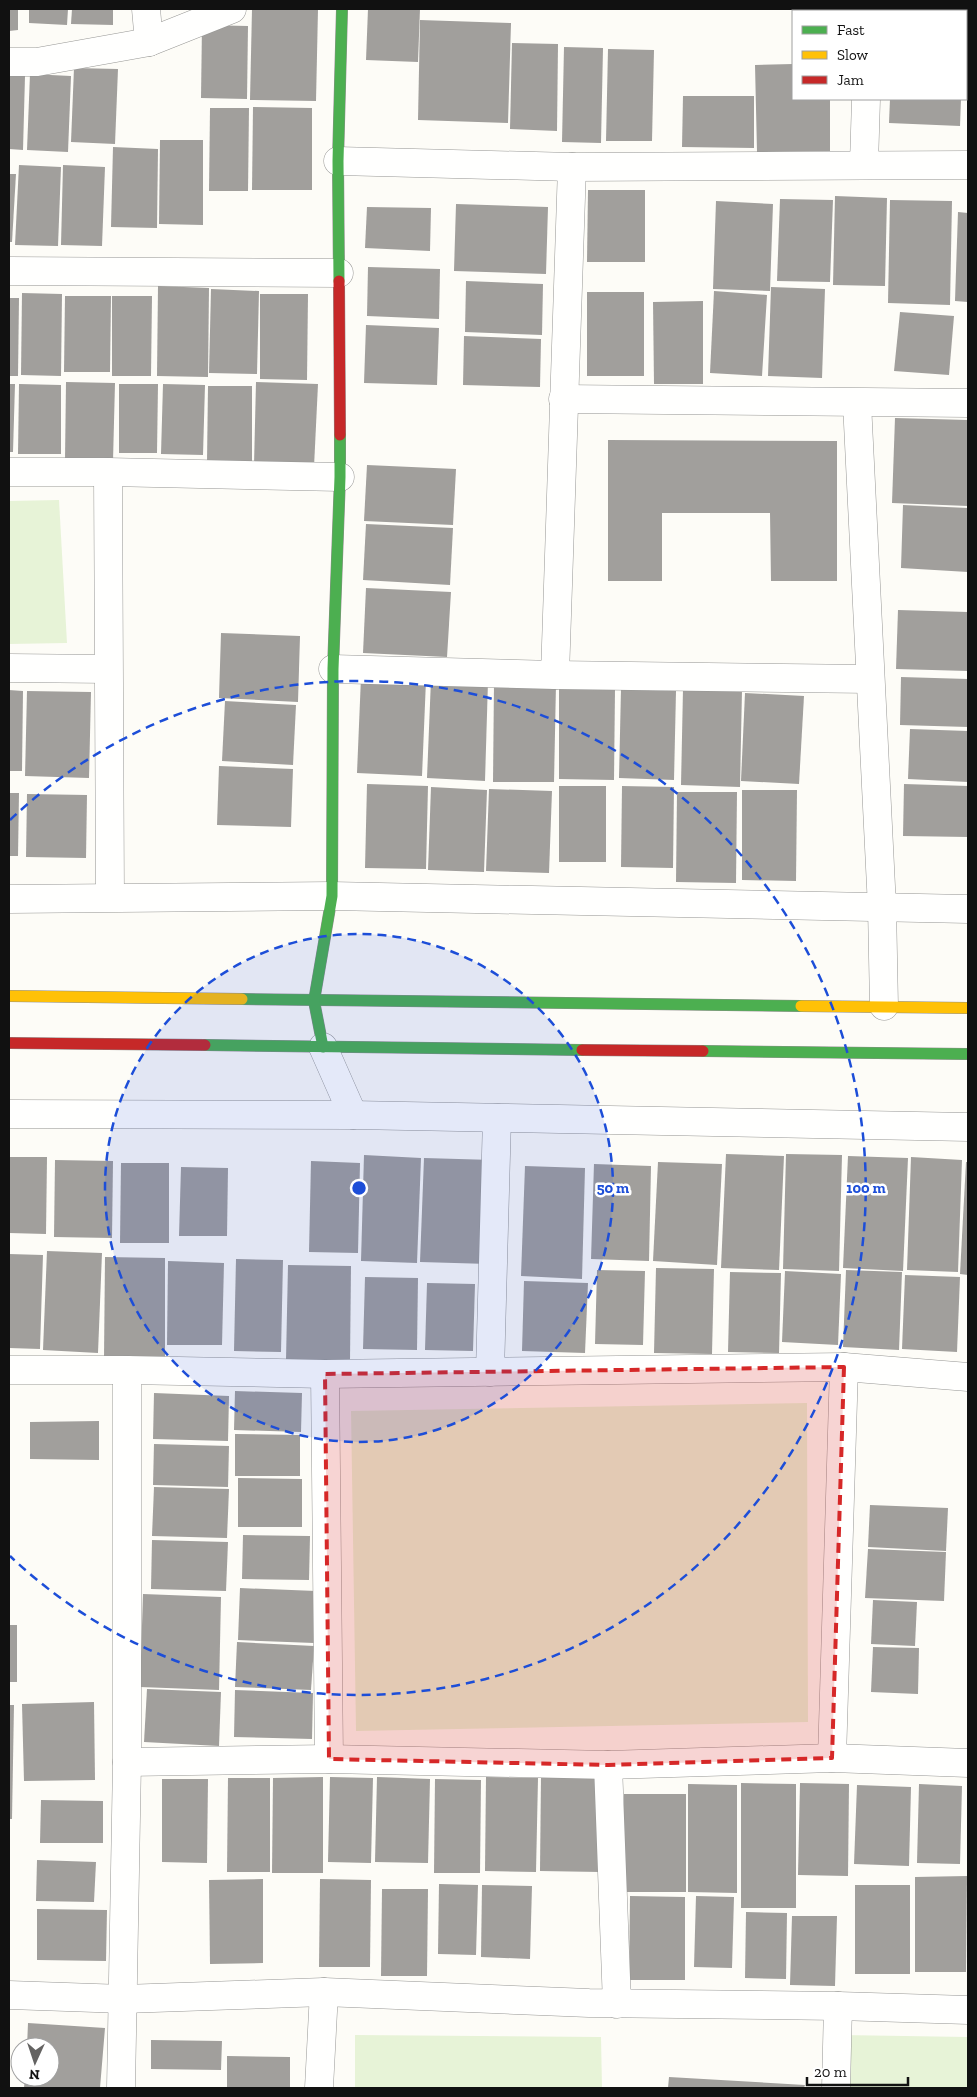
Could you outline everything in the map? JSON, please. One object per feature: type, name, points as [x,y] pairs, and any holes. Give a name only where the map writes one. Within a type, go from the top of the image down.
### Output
[{"type":"main road","points":[[323,1047],[314,1001],[332,896],[333,669],[340,477],[338,161],[342,9]]},
{"type":"main road","points":[[9,996],[968,1008]]},
{"type":"main road","points":[[9,1043],[968,1054]]},
{"type":"street","points":[[146,9],[149,42]]},
{"type":"street","points":[[9,62],[36,62],[149,42],[232,9]]},
{"type":"street","points":[[864,164],[866,100]]},
{"type":"street","points":[[338,161],[572,168],[864,164],[968,165]]},
{"type":"street","points":[[555,675],[572,168]]},
{"type":"street","points":[[9,271],[339,273]]},
{"type":"street","points":[[563,399],[968,403]]},
{"type":"street","points":[[857,403],[882,907],[884,1006]]},
{"type":"street","points":[[9,472],[340,477]]},
{"type":"street","points":[[108,472],[110,897]]},
{"type":"street","points":[[9,668],[108,669]]},
{"type":"street","points":[[333,669],[555,675],[870,679]]},
{"type":"street","points":[[9,899],[332,896],[968,909]]},
{"type":"street","points":[[323,1047],[353,1115]]},
{"type":"street","points":[[9,1114],[353,1115],[968,1127]]},
{"type":"street","points":[[490,1372],[497,1118]]},
{"type":"street","points":[[832,1758],[844,1366]]},
{"type":"street","points":[[9,1370],[326,1374],[844,1366],[968,1377]]},
{"type":"street","points":[[121,2088],[127,1762],[127,1370]]},
{"type":"street","points":[[326,1374],[329,1759]]},
{"type":"street","points":[[127,1762],[329,1759],[608,1765],[832,1758],[968,1763]]},
{"type":"street","points":[[608,1765],[617,2004]]},
{"type":"street","points":[[319,2088],[324,1992]]},
{"type":"street","points":[[9,1995],[124,1999],[324,1992],[617,2004],[838,2006],[968,2010]]},
{"type":"street","points":[[836,2088],[838,2006]]},
{"type":"highlighted area","points":[[844,1367],[832,1758],[608,1765],[329,1759],[325,1374]]},
{"type":"green space","points":[[59,500],[67,643],[9,644],[9,501]]},
{"type":"green space","points":[[807,1403],[808,1722],[356,1731],[351,1411]]},
{"type":"green space","points":[[355,2035],[601,2037],[602,2088],[355,2088]]},
{"type":"green space","points":[[841,2035],[968,2037],[968,2088],[844,2088]]},
{"type":"building","points":[[9,9],[18,9],[18,30],[9,31]]},
{"type":"building","points":[[29,9],[68,9],[67,25],[29,23]]},
{"type":"building","points":[[72,9],[113,9],[113,25],[71,24]]},
{"type":"building","points":[[252,9],[318,9],[316,101],[250,100]]},
{"type":"building","points":[[368,9],[420,9],[418,62],[366,60]]},
{"type":"building","points":[[420,20],[511,23],[508,123],[418,120]]},
{"type":"building","points":[[202,25],[248,26],[247,99],[201,98]]},
{"type":"building","points":[[512,43],[558,44],[557,131],[510,129]]},
{"type":"building","points":[[564,47],[603,48],[601,143],[562,142]]},
{"type":"building","points":[[608,49],[654,50],[652,141],[606,141]]},
{"type":"building","points":[[792,64],[792,100],[830,100],[830,151],[757,152],[755,65]]},
{"type":"building","points":[[74,68],[118,69],[115,144],[71,142]]},
{"type":"building","points":[[30,74],[71,76],[68,152],[27,150]]},
{"type":"building","points":[[9,76],[25,76],[23,150],[9,149]]},
{"type":"building","points":[[683,96],[754,96],[754,148],[682,147]]},
{"type":"building","points":[[890,100],[961,100],[960,126],[889,123]]},
{"type":"building","points":[[253,107],[312,108],[312,190],[252,190]]},
{"type":"building","points":[[210,108],[249,108],[248,191],[209,191]]},
{"type":"building","points":[[160,140],[203,140],[203,225],[159,224]]},
{"type":"building","points":[[113,147],[158,149],[157,228],[111,227]]},
{"type":"building","points":[[19,165],[61,167],[58,246],[15,245]]},
{"type":"building","points":[[63,165],[105,167],[102,246],[61,245]]},
{"type":"building","points":[[9,174],[16,174],[12,242],[9,242]]},
{"type":"building","points":[[588,190],[645,190],[645,262],[587,262]]},
{"type":"building","points":[[835,196],[887,198],[885,286],[833,285]]},
{"type":"building","points":[[780,199],[833,200],[830,282],[777,281]]},
{"type":"building","points":[[890,200],[952,201],[950,305],[888,303]]},
{"type":"building","points":[[716,201],[773,204],[770,291],[713,289]]},
{"type":"building","points":[[456,204],[548,207],[546,274],[454,271]]},
{"type":"building","points":[[367,207],[431,208],[430,251],[365,248]]},
{"type":"building","points":[[958,212],[968,213],[968,302],[955,301]]},
{"type":"building","points":[[368,267],[440,269],[439,319],[367,316]]},
{"type":"building","points":[[466,281],[543,284],[542,335],[465,332]]},
{"type":"building","points":[[158,286],[209,288],[208,377],[157,376]]},
{"type":"building","points":[[771,287],[825,289],[822,378],[768,376]]},
{"type":"building","points":[[211,289],[259,291],[257,374],[209,373]]},
{"type":"building","points":[[714,291],[767,295],[762,376],[710,373]]},
{"type":"building","points":[[587,292],[644,292],[644,376],[587,376]]},
{"type":"building","points":[[22,293],[62,294],[61,376],[21,375]]},
{"type":"building","points":[[260,294],[308,294],[307,380],[260,379]]},
{"type":"building","points":[[65,296],[111,296],[110,372],[64,372]]},
{"type":"building","points":[[112,296],[152,296],[151,376],[112,376]]},
{"type":"building","points":[[9,298],[19,298],[18,376],[9,376]]},
{"type":"building","points":[[703,301],[703,384],[654,384],[653,302]]},
{"type":"building","points":[[900,312],[954,316],[949,375],[894,371]]},
{"type":"building","points":[[366,325],[439,328],[437,385],[364,383]]},
{"type":"building","points":[[464,336],[541,339],[540,387],[463,385]]},
{"type":"building","points":[[66,382],[115,383],[113,461],[65,460]]},
{"type":"building","points":[[256,382],[318,384],[314,467],[254,465]]},
{"type":"building","points":[[9,384],[15,384],[13,452],[9,452]]},
{"type":"building","points":[[19,384],[61,385],[61,454],[18,454]]},
{"type":"building","points":[[119,384],[158,384],[157,453],[119,453]]},
{"type":"building","points":[[163,384],[205,385],[203,455],[161,454]]},
{"type":"building","points":[[208,386],[252,386],[252,462],[207,462]]},
{"type":"building","points":[[895,418],[968,420],[968,506],[892,503]]},
{"type":"building","points":[[608,440],[837,441],[837,581],[771,581],[770,513],[662,513],[662,581],[608,581]]},
{"type":"building","points":[[367,465],[456,469],[453,525],[364,521]]},
{"type":"building","points":[[903,505],[968,508],[968,572],[901,568]]},
{"type":"building","points":[[366,524],[453,528],[450,585],[363,580]]},
{"type":"building","points":[[366,588],[451,592],[447,657],[363,653]]},
{"type":"building","points":[[898,610],[968,612],[968,671],[896,669]]},
{"type":"building","points":[[221,633],[300,636],[298,702],[219,698]]},
{"type":"building","points":[[361,677],[426,680],[422,776],[357,773]]},
{"type":"building","points":[[901,677],[968,679],[968,727],[900,725]]},
{"type":"building","points":[[431,679],[488,681],[485,781],[427,778]]},
{"type":"building","points":[[494,683],[556,684],[554,782],[493,782]]},
{"type":"building","points":[[559,689],[615,689],[614,780],[559,779]]},
{"type":"building","points":[[621,689],[676,691],[674,780],[619,778]]},
{"type":"building","points":[[683,689],[742,690],[740,787],[681,785]]},
{"type":"building","points":[[9,690],[23,691],[22,771],[9,771]]},
{"type":"building","points":[[27,691],[91,692],[89,778],[25,776]]},
{"type":"building","points":[[745,693],[804,696],[799,784],[741,781]]},
{"type":"building","points":[[225,701],[296,705],[293,765],[222,761]]},
{"type":"building","points":[[910,729],[968,731],[968,782],[908,779]]},
{"type":"building","points":[[219,766],[293,769],[291,827],[217,825]]},
{"type":"building","points":[[367,784],[428,786],[426,869],[365,868]]},
{"type":"building","points":[[904,784],[968,786],[968,837],[903,836]]},
{"type":"building","points":[[559,786],[606,786],[606,862],[559,862]]},
{"type":"building","points":[[622,786],[674,787],[673,868],[621,867]]},
{"type":"building","points":[[431,787],[487,790],[484,872],[428,870]]},
{"type":"building","points":[[489,789],[552,791],[549,873],[486,871]]},
{"type":"building","points":[[742,790],[797,790],[796,881],[742,880]]},
{"type":"building","points":[[677,792],[737,792],[736,883],[676,882]]},
{"type":"building","points":[[9,793],[19,793],[18,856],[9,856]]},
{"type":"building","points":[[27,794],[87,795],[86,858],[26,857]]},
{"type":"building","points":[[726,1154],[784,1156],[779,1270],[721,1268]]},
{"type":"building","points":[[786,1154],[842,1155],[839,1271],[783,1269]]},
{"type":"building","points":[[364,1155],[421,1158],[417,1263],[361,1261]]},
{"type":"building","points":[[848,1156],[908,1158],[903,1271],[843,1268]]},
{"type":"building","points":[[9,1157],[47,1157],[46,1234],[9,1233]]},
{"type":"building","points":[[911,1157],[962,1160],[958,1272],[907,1270]]},
{"type":"building","points":[[424,1158],[493,1160],[489,1264],[420,1262]]},
{"type":"building","points":[[55,1160],[113,1161],[112,1238],[54,1237]]},
{"type":"building","points":[[311,1161],[360,1163],[358,1253],[309,1252]]},
{"type":"building","points":[[658,1162],[722,1164],[717,1265],[653,1261]]},
{"type":"building","points":[[966,1162],[968,1162],[968,1275],[960,1274]]},
{"type":"building","points":[[121,1163],[169,1163],[169,1243],[120,1243]]},
{"type":"building","points":[[594,1164],[651,1166],[649,1261],[591,1259]]},
{"type":"building","points":[[525,1166],[585,1168],[582,1279],[521,1276]]},
{"type":"building","points":[[181,1167],[228,1168],[227,1236],[179,1236]]},
{"type":"building","points":[[47,1251],[102,1253],[98,1353],[43,1350]]},
{"type":"building","points":[[9,1254],[43,1255],[40,1349],[9,1348]]},
{"type":"building","points":[[105,1257],[165,1258],[165,1358],[104,1358]]},
{"type":"building","points":[[236,1259],[283,1260],[281,1352],[234,1351]]},
{"type":"building","points":[[168,1261],[224,1263],[222,1345],[167,1345]]},
{"type":"building","points":[[288,1265],[351,1266],[350,1361],[286,1360]]},
{"type":"building","points":[[656,1268],[714,1269],[712,1354],[654,1353]]},
{"type":"building","points":[[597,1270],[645,1271],[643,1345],[595,1344]]},
{"type":"building","points":[[846,1270],[902,1272],[899,1350],[843,1347]]},
{"type":"building","points":[[785,1271],[841,1274],[838,1345],[782,1342]]},
{"type":"building","points":[[730,1272],[781,1273],[779,1353],[728,1352]]},
{"type":"building","points":[[905,1275],[960,1277],[957,1352],[902,1349]]},
{"type":"building","points":[[365,1277],[418,1278],[417,1350],[363,1349]]},
{"type":"building","points":[[524,1281],[588,1283],[585,1353],[522,1351]]},
{"type":"building","points":[[427,1283],[475,1284],[473,1351],[425,1350]]},
{"type":"building","points":[[235,1391],[302,1393],[301,1432],[234,1430]]},
{"type":"building","points":[[154,1393],[229,1396],[228,1441],[153,1439]]},
{"type":"building","points":[[99,1421],[99,1460],[30,1459],[30,1422]]},
{"type":"building","points":[[235,1434],[300,1435],[300,1476],[235,1476]]},
{"type":"building","points":[[154,1444],[229,1446],[228,1487],[153,1485]]},
{"type":"building","points":[[238,1478],[302,1479],[302,1527],[238,1527]]},
{"type":"building","points":[[154,1487],[229,1489],[227,1538],[152,1536]]},
{"type":"building","points":[[870,1505],[948,1508],[946,1551],[868,1547]]},
{"type":"building","points":[[243,1535],[310,1536],[309,1580],[242,1579]]},
{"type":"building","points":[[152,1540],[228,1542],[226,1591],[151,1589]]},
{"type":"building","points":[[868,1549],[946,1552],[944,1601],[865,1598]]},
{"type":"building","points":[[240,1588],[316,1591],[314,1643],[238,1640]]},
{"type":"building","points":[[143,1594],[221,1597],[219,1690],[140,1687]]},
{"type":"building","points":[[873,1600],[917,1602],[915,1646],[871,1644]]},
{"type":"building","points":[[9,1625],[17,1625],[17,1682],[9,1682]]},
{"type":"building","points":[[237,1642],[314,1646],[311,1690],[235,1687]]},
{"type":"building","points":[[873,1647],[919,1648],[918,1694],[871,1692]]},
{"type":"building","points":[[147,1689],[221,1692],[219,1746],[144,1742]]},
{"type":"building","points":[[235,1690],[313,1693],[312,1739],[234,1737]]},
{"type":"building","points":[[94,1702],[95,1780],[24,1781],[22,1704]]},
{"type":"building","points":[[9,1705],[14,1705],[12,1819],[9,1819]]},
{"type":"building","points":[[323,1777],[323,1873],[272,1873],[273,1778]]},
{"type":"building","points":[[330,1777],[373,1778],[371,1863],[328,1862]]},
{"type":"building","points":[[377,1777],[430,1779],[428,1863],[375,1862]]},
{"type":"building","points":[[486,1777],[538,1778],[536,1872],[485,1871]]},
{"type":"building","points":[[541,1777],[602,1778],[600,1872],[540,1871]]},
{"type":"building","points":[[228,1778],[270,1778],[270,1872],[227,1872]]},
{"type":"building","points":[[162,1779],[208,1779],[207,1863],[162,1862]]},
{"type":"building","points":[[435,1779],[481,1780],[480,1873],[434,1873]]},
{"type":"building","points":[[741,1783],[796,1784],[796,1908],[741,1908]]},
{"type":"building","points":[[800,1783],[849,1784],[848,1876],[798,1875]]},
{"type":"building","points":[[688,1784],[737,1785],[737,1893],[688,1892]]},
{"type":"building","points":[[919,1784],[962,1786],[960,1864],[917,1863]]},
{"type":"building","points":[[857,1785],[911,1787],[909,1866],[854,1864]]},
{"type":"building","points":[[624,1794],[686,1794],[686,1892],[624,1892]]},
{"type":"building","points":[[41,1800],[103,1801],[103,1843],[40,1843]]},
{"type":"building","points":[[37,1860],[96,1862],[94,1902],[36,1901]]},
{"type":"building","points":[[967,1876],[966,1972],[915,1972],[915,1877]]},
{"type":"building","points":[[263,1879],[263,1963],[210,1964],[209,1880]]},
{"type":"building","points":[[320,1879],[371,1880],[370,1967],[319,1967]]},
{"type":"building","points":[[439,1884],[478,1885],[476,1955],[438,1954]]},
{"type":"building","points":[[482,1885],[532,1886],[530,1959],[481,1957]]},
{"type":"building","points":[[855,1885],[910,1885],[910,1974],[855,1974]]},
{"type":"building","points":[[382,1889],[428,1889],[427,1976],[381,1976]]},
{"type":"building","points":[[630,1896],[685,1897],[685,1980],[629,1980]]},
{"type":"building","points":[[696,1896],[734,1897],[732,1968],[694,1967]]},
{"type":"building","points":[[37,1909],[107,1910],[106,1961],[37,1960]]},
{"type":"building","points":[[746,1912],[787,1913],[786,1979],[745,1978]]},
{"type":"building","points":[[792,1916],[837,1916],[835,1986],[790,1985]]},
{"type":"building","points":[[28,2023],[105,2028],[100,2088],[24,2088],[60,2087],[60,2037],[27,2037]]},
{"type":"building","points":[[151,2040],[222,2041],[221,2070],[151,2069]]},
{"type":"building","points":[[227,2056],[290,2057],[290,2088],[227,2088]]},
{"type":"building","points":[[669,2077],[805,2085],[804,2088],[668,2088]]},
{"type":"traffic: fast","points":[[339,281],[338,161],[342,9]]},
{"type":"traffic: fast","points":[[323,1047],[314,1001],[332,896],[333,669],[340,435]]},
{"type":"traffic: fast","points":[[242,999],[801,1006]]},
{"type":"traffic: fast","points":[[205,1045],[582,1050]]},
{"type":"traffic: fast","points":[[703,1051],[968,1054]]},
{"type":"traffic: slow","points":[[9,996],[242,999]]},
{"type":"traffic: slow","points":[[801,1006],[968,1008]]},
{"type":"traffic: jam","points":[[339,281],[340,435]]},
{"type":"traffic: jam","points":[[9,1043],[205,1045]]},
{"type":"traffic: jam","points":[[582,1050],[703,1051]]}]
